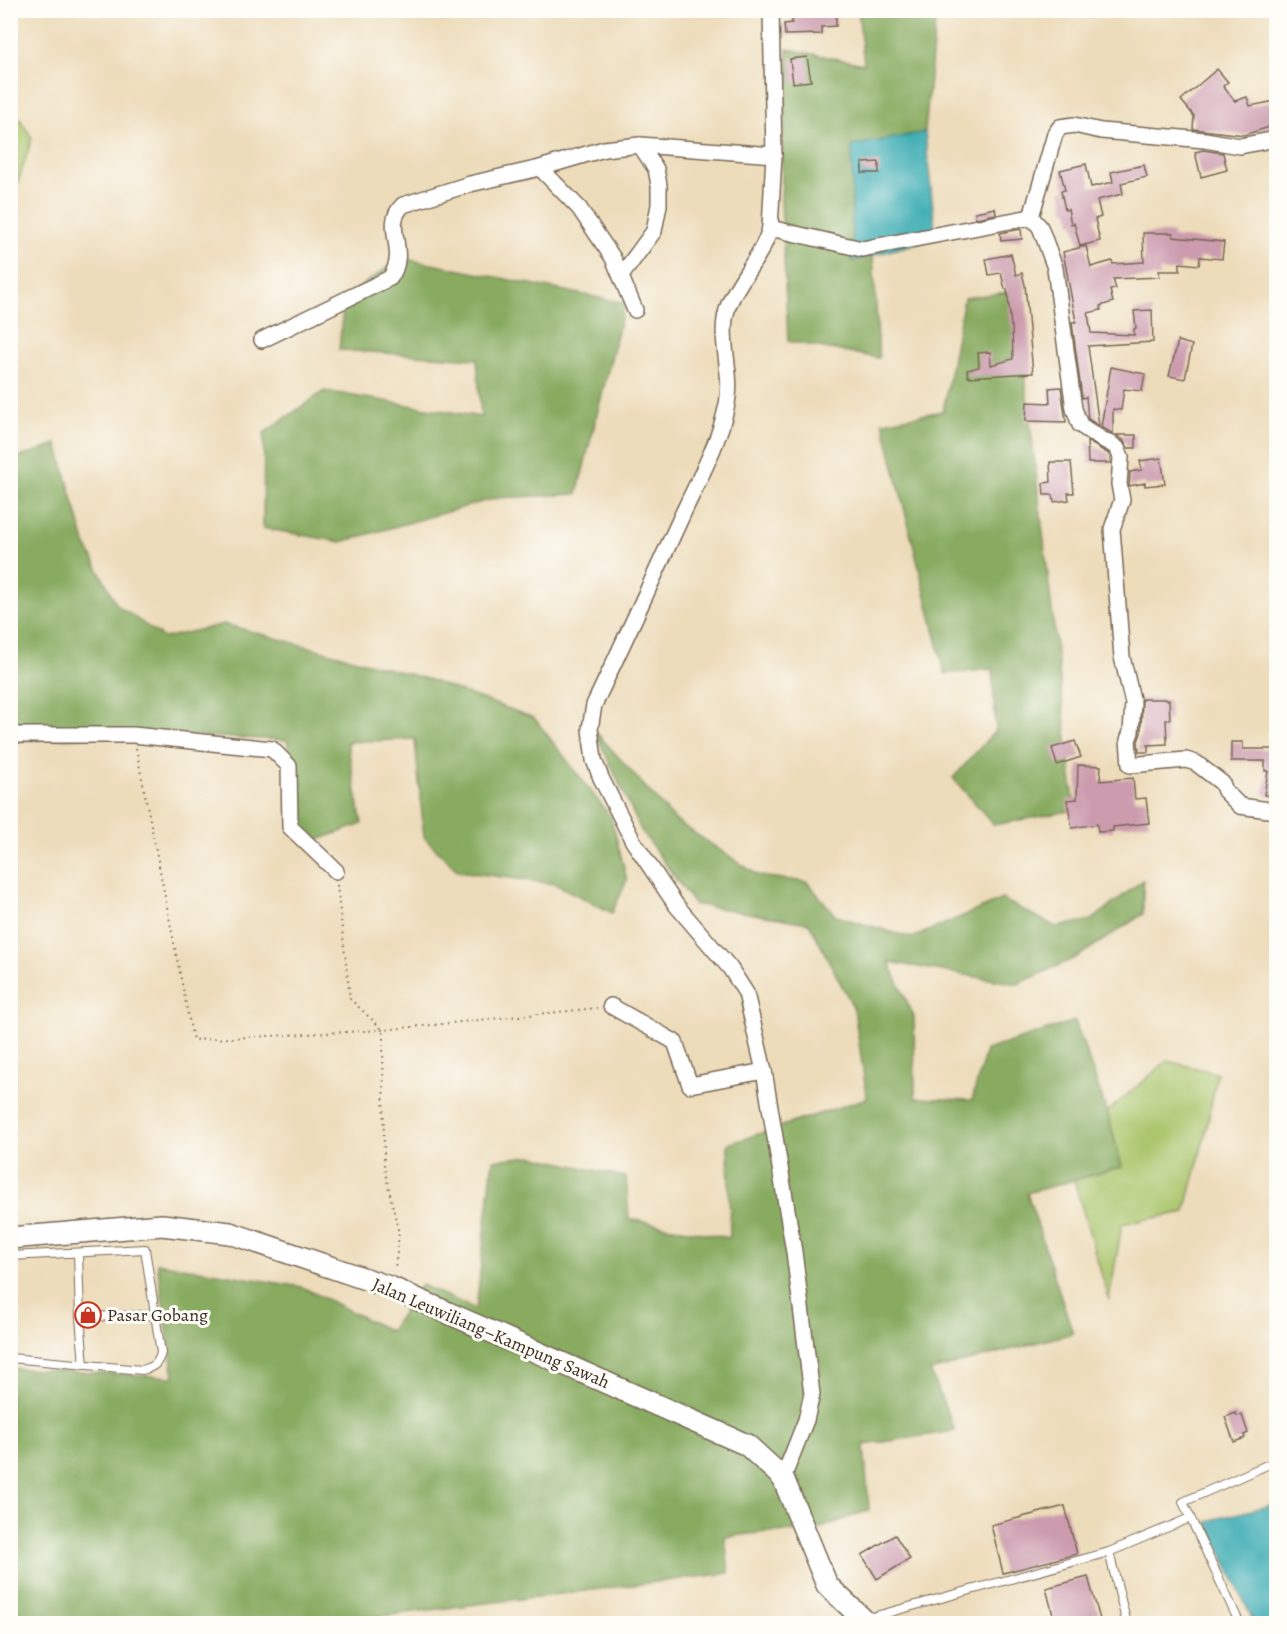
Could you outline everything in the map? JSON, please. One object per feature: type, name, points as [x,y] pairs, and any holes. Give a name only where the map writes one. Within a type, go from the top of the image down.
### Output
[{"type":"main road","name":"Jalan Leuwiliang–Kampung Sawah","points":[[10,1238],[162,1225],[230,1233],[392,1288],[747,1445],[783,1478],[827,1585],[866,1621]]},
{"type":"street","points":[[771,10],[774,155],[770,228],[767,239],[728,305],[723,340],[729,386],[727,404],[712,450],[594,705],[590,729],[594,760],[633,841],[676,905],[730,968],[746,993],[764,1071],[794,1252],[812,1394],[806,1420],[783,1478]]},
{"type":"street","points":[[1031,217],[1055,134],[1060,127],[1074,125],[1101,131],[1205,140],[1240,146],[1276,139]]},
{"type":"street","points":[[262,340],[390,278],[398,268],[399,248],[393,226],[396,212],[403,205],[470,184],[540,168],[604,149],[640,145],[774,155]]},
{"type":"street","points":[[621,276],[654,231],[659,205],[656,170],[640,145]]},
{"type":"street","points":[[540,168],[579,208],[613,258],[635,309]]},
{"type":"street","points":[[770,228],[862,249],[1031,217]]},
{"type":"street","points":[[1031,217],[1040,227],[1055,268],[1074,409],[1080,425],[1117,448],[1121,457],[1119,484],[1122,500],[1112,529],[1122,657],[1133,703],[1131,732],[1128,740],[1130,765],[1186,760],[1196,763],[1222,783],[1224,791],[1240,806],[1276,811]]},
{"type":"street","points":[[10,735],[133,735],[272,749],[289,766],[290,827],[336,871]]},
{"type":"street","points":[[611,1006],[675,1042],[690,1086],[764,1071]]},
{"type":"lane","points":[[10,1256],[145,1249],[157,1315],[161,1353],[158,1363],[152,1368],[142,1370],[10,1358]]},
{"type":"lane","points":[[78,1253],[84,1365]]},
{"type":"lane","points":[[80,1317],[157,1315]]},
{"type":"lane","points":[[1240,1623],[1183,1502],[1276,1461]]},
{"type":"lane","points":[[866,1621],[1109,1552],[1190,1518]]},
{"type":"lane","points":[[1109,1552],[1127,1623]]},
{"type":"path","points":[[133,735],[193,1040],[383,1030],[611,1006]]},
{"type":"path","points":[[336,871],[350,999],[383,1030],[384,1167],[399,1233],[392,1288]]},
{"type":"green space","points":[[858,11],[936,11],[925,132],[852,146],[853,261],[873,256],[879,358],[788,341],[781,200],[787,49],[864,64]]},
{"type":"green space","points":[[11,105],[32,138],[11,204]]},
{"type":"green space","points":[[401,258],[625,303],[577,494],[496,498],[341,542],[263,528],[264,433],[324,391],[481,417],[477,359],[339,350],[344,298]]},
{"type":"green space","points":[[1015,291],[1075,810],[994,825],[953,778],[996,730],[992,669],[945,674],[883,422],[943,411],[964,298]]},
{"type":"green space","points":[[57,444],[85,543],[117,605],[164,638],[224,624],[427,679],[534,718],[611,817],[627,880],[612,913],[555,884],[458,871],[424,837],[415,739],[347,742],[362,824],[307,844],[287,740],[146,734],[11,741],[11,460]]},
{"type":"green space","points":[[594,730],[676,821],[759,876],[807,882],[836,916],[912,938],[1002,899],[1056,927],[1092,920],[1143,880],[1143,914],[1077,957],[1018,984],[889,962],[914,1017],[915,1098],[972,1100],[986,1050],[1075,1021],[1107,1112],[1122,1167],[1027,1193],[1073,1333],[930,1371],[955,1431],[864,1445],[869,1510],[813,1531],[766,1532],[725,1537],[729,1573],[325,1623],[11,1623],[10,1368],[174,1377],[157,1263],[302,1287],[390,1331],[421,1285],[476,1309],[493,1160],[531,1156],[626,1177],[629,1219],[730,1238],[728,1144],[867,1098],[854,1009],[809,923],[694,904],[641,830]]},
{"type":"green space","points":[[1167,1061],[1217,1073],[1207,1127],[1185,1212],[1122,1224],[1109,1300],[1074,1180],[1122,1167],[1107,1112]]},
{"type":"water","points":[[925,132],[936,238],[852,261],[852,146]]},
{"type":"water","points":[[1276,1504],[1276,1623],[1254,1623],[1207,1521]]},
{"type":"building","points":[[792,10],[836,13],[836,26],[821,27],[821,34],[785,35],[784,24],[792,23]]},
{"type":"building","points":[[807,57],[811,81],[793,83],[790,59]]},
{"type":"building","points":[[1217,69],[1228,82],[1223,86],[1235,101],[1247,97],[1250,106],[1276,101],[1276,125],[1244,135],[1193,129],[1194,116],[1181,100]]},
{"type":"building","points":[[1203,150],[1223,153],[1227,170],[1201,177],[1195,152]]},
{"type":"building","points":[[879,162],[879,173],[862,173],[862,163]]},
{"type":"building","points":[[1086,164],[1091,187],[1113,182],[1111,172],[1144,165],[1147,177],[1121,183],[1123,194],[1097,200],[1101,217],[1095,219],[1100,241],[1080,246],[1074,223],[1071,224],[1068,209],[1065,210],[1061,191],[1065,190],[1060,170]]},
{"type":"building","points":[[995,208],[996,214],[976,218],[975,212]]},
{"type":"building","points":[[1021,229],[1022,239],[1001,241],[1000,233]]},
{"type":"building","points":[[1143,233],[1173,233],[1173,237],[1224,242],[1222,259],[1200,257],[1199,265],[1180,263],[1180,271],[1159,271],[1160,277],[1113,279],[1116,289],[1110,290],[1113,302],[1100,306],[1101,310],[1088,313],[1091,333],[1134,335],[1136,328],[1134,311],[1152,310],[1153,342],[1088,346],[1099,426],[1088,419],[1086,397],[1082,398],[1072,322],[1076,322],[1063,252],[1086,246],[1091,267],[1112,261],[1113,264],[1144,262]]},
{"type":"building","points":[[1011,254],[1016,275],[1022,273],[1025,285],[1033,373],[968,377],[967,370],[979,367],[978,353],[990,352],[991,365],[1013,359],[1012,326],[1007,289],[1005,289],[1001,273],[989,275],[986,259]]},
{"type":"building","points":[[1178,341],[1192,345],[1185,379],[1169,376]]},
{"type":"building","points":[[1111,367],[1145,374],[1142,391],[1124,389],[1121,410],[1113,409],[1113,434],[1101,427]]},
{"type":"building","points":[[1061,387],[1066,422],[1026,421],[1027,402],[1050,403],[1049,388]]},
{"type":"building","points":[[1116,435],[1136,435],[1136,448],[1128,448]]},
{"type":"building","points":[[1087,441],[1109,454],[1111,463],[1088,463]]},
{"type":"building","points":[[1161,458],[1165,484],[1145,486],[1145,483],[1129,486],[1130,472],[1142,470],[1140,461]]},
{"type":"building","points":[[1050,462],[1071,462],[1074,493],[1068,493],[1069,500],[1054,502],[1053,495],[1044,495],[1043,483],[1051,482]]},
{"type":"building","points":[[1142,699],[1169,700],[1170,720],[1166,720],[1167,744],[1148,745],[1148,752],[1139,752]]},
{"type":"building","points":[[1075,741],[1081,757],[1057,765],[1052,748]]},
{"type":"building","points":[[1231,742],[1243,742],[1243,749],[1276,749],[1276,797],[1264,795],[1268,771],[1265,771],[1265,761],[1231,761]]},
{"type":"building","points":[[1078,765],[1101,766],[1100,781],[1133,778],[1135,799],[1146,798],[1149,823],[1113,827],[1113,831],[1098,832],[1097,824],[1072,828],[1067,800],[1077,799]]},
{"type":"building","points":[[1236,1413],[1237,1416],[1242,1415],[1248,1433],[1244,1435],[1245,1438],[1234,1442],[1225,1417]]},
{"type":"building","points":[[1065,1506],[1077,1554],[1003,1573],[991,1525]]},
{"type":"building","points":[[895,1535],[910,1559],[877,1579],[862,1555]]},
{"type":"building","points":[[1088,1577],[1101,1623],[1055,1623],[1046,1588]]},
{"type":"place","name":"Pasar Gobang","points":[[88,1315]]}]
